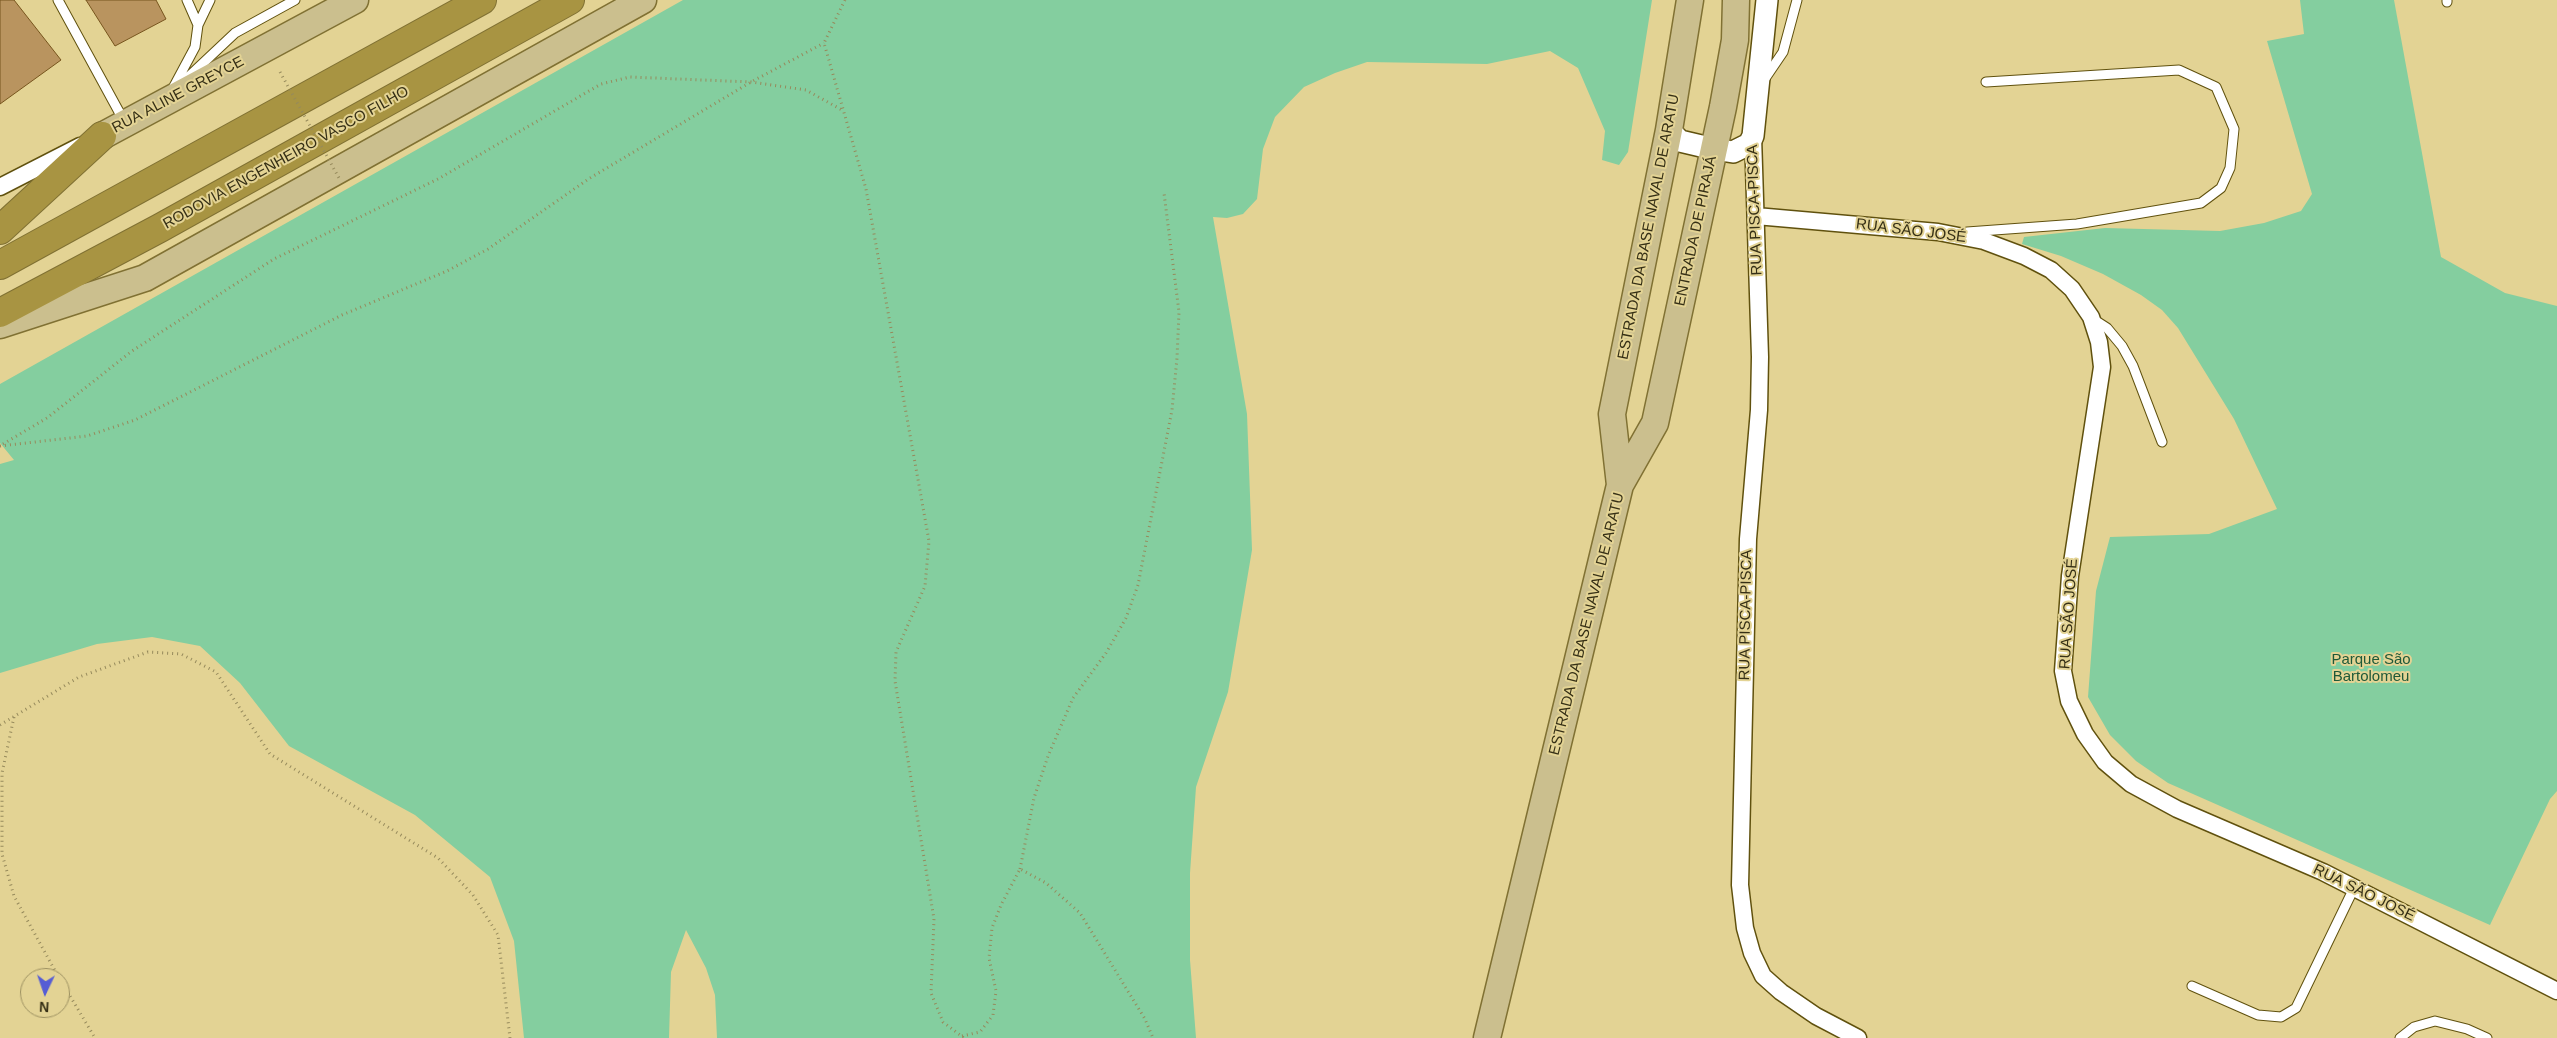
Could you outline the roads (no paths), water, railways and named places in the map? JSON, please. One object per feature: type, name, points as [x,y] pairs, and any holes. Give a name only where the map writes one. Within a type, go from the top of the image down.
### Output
[{"type":"highway","points":[[0,265],[482,0]]},
{"type":"highway","name":"RODOVIA ENGENHEIRO VASCO FILHO","points":[[0,313],[186,214],[570,0]]},
{"type":"highway","points":[[0,230],[114,130]]},
{"type":"main road","name":"RUA ALINE GREYCE","points":[[114,130],[169,95],[355,0]]},
{"type":"main road","points":[[0,325],[145,278],[643,0]]},
{"type":"main road","name":"ESTRADA DA BASE NAVAL DE ARATU","points":[[1487,1038],[1620,485],[1612,414],[1669,130],[1690,0]]},
{"type":"main road","points":[[1714,149],[1736,40],[1736,0]]},
{"type":"main road","name":"ENTRADA DE PIRAJÁ","points":[[1620,485],[1655,423],[1714,149]]},
{"type":"main road","points":[[1495,1006],[1504,1038]]},
{"type":"street","points":[[1752,136],[1767,0]]},
{"type":"street","name":"RUA ALINE GREYCE","points":[[0,187],[114,130]]},
{"type":"street","points":[[1669,130],[1680,141],[1714,149]]},
{"type":"street","name":"ENTRADA DE PIRAJÁ","points":[[1714,149],[1733,152],[1741,150],[1749,144],[1752,136]]},
{"type":"street","name":"RUA PISCA-PISCA","points":[[1752,136],[1760,357],[1759,410],[1748,539],[1740,885],[1745,928],[1752,954],[1763,976],[1781,992],[1816,1016],[1858,1038]]},
{"type":"street","name":"RUA SÃO JOSÉ","points":[[1756,216],[1938,232],[1984,241],[2024,256],[2051,270],[2072,289],[2091,317],[2099,342],[2102,368],[2070,576],[2063,671],[2069,701],[2085,734],[2105,762],[2131,784],[2176,809],[2323,872],[2557,991]]},
{"type":"lane","points":[[58,0],[114,130]]},
{"type":"lane","points":[[187,0],[198,25]]},
{"type":"lane","points":[[169,95],[195,47],[198,25],[210,0]]},
{"type":"lane","points":[[169,95],[235,33],[295,0]]},
{"type":"lane","points":[[1758,88],[1783,52],[1797,0]]},
{"type":"lane","points":[[1938,232],[1991,232],[2076,224],[2201,203],[2221,188],[2230,168],[2234,129],[2216,87],[2179,70],[1986,82]]},
{"type":"lane","points":[[2091,317],[2107,328],[2122,346],[2133,366],[2162,442]]},
{"type":"lane","points":[[2192,986],[2258,1015],[2282,1016],[2296,1008],[2354,888]]},
{"type":"lane","points":[[2400,1038],[2414,1027],[2435,1021],[2466,1029],[2487,1038]]},
{"type":"park label","name":"Parque São Bartolomeu","points":[[2371,668]]}]
